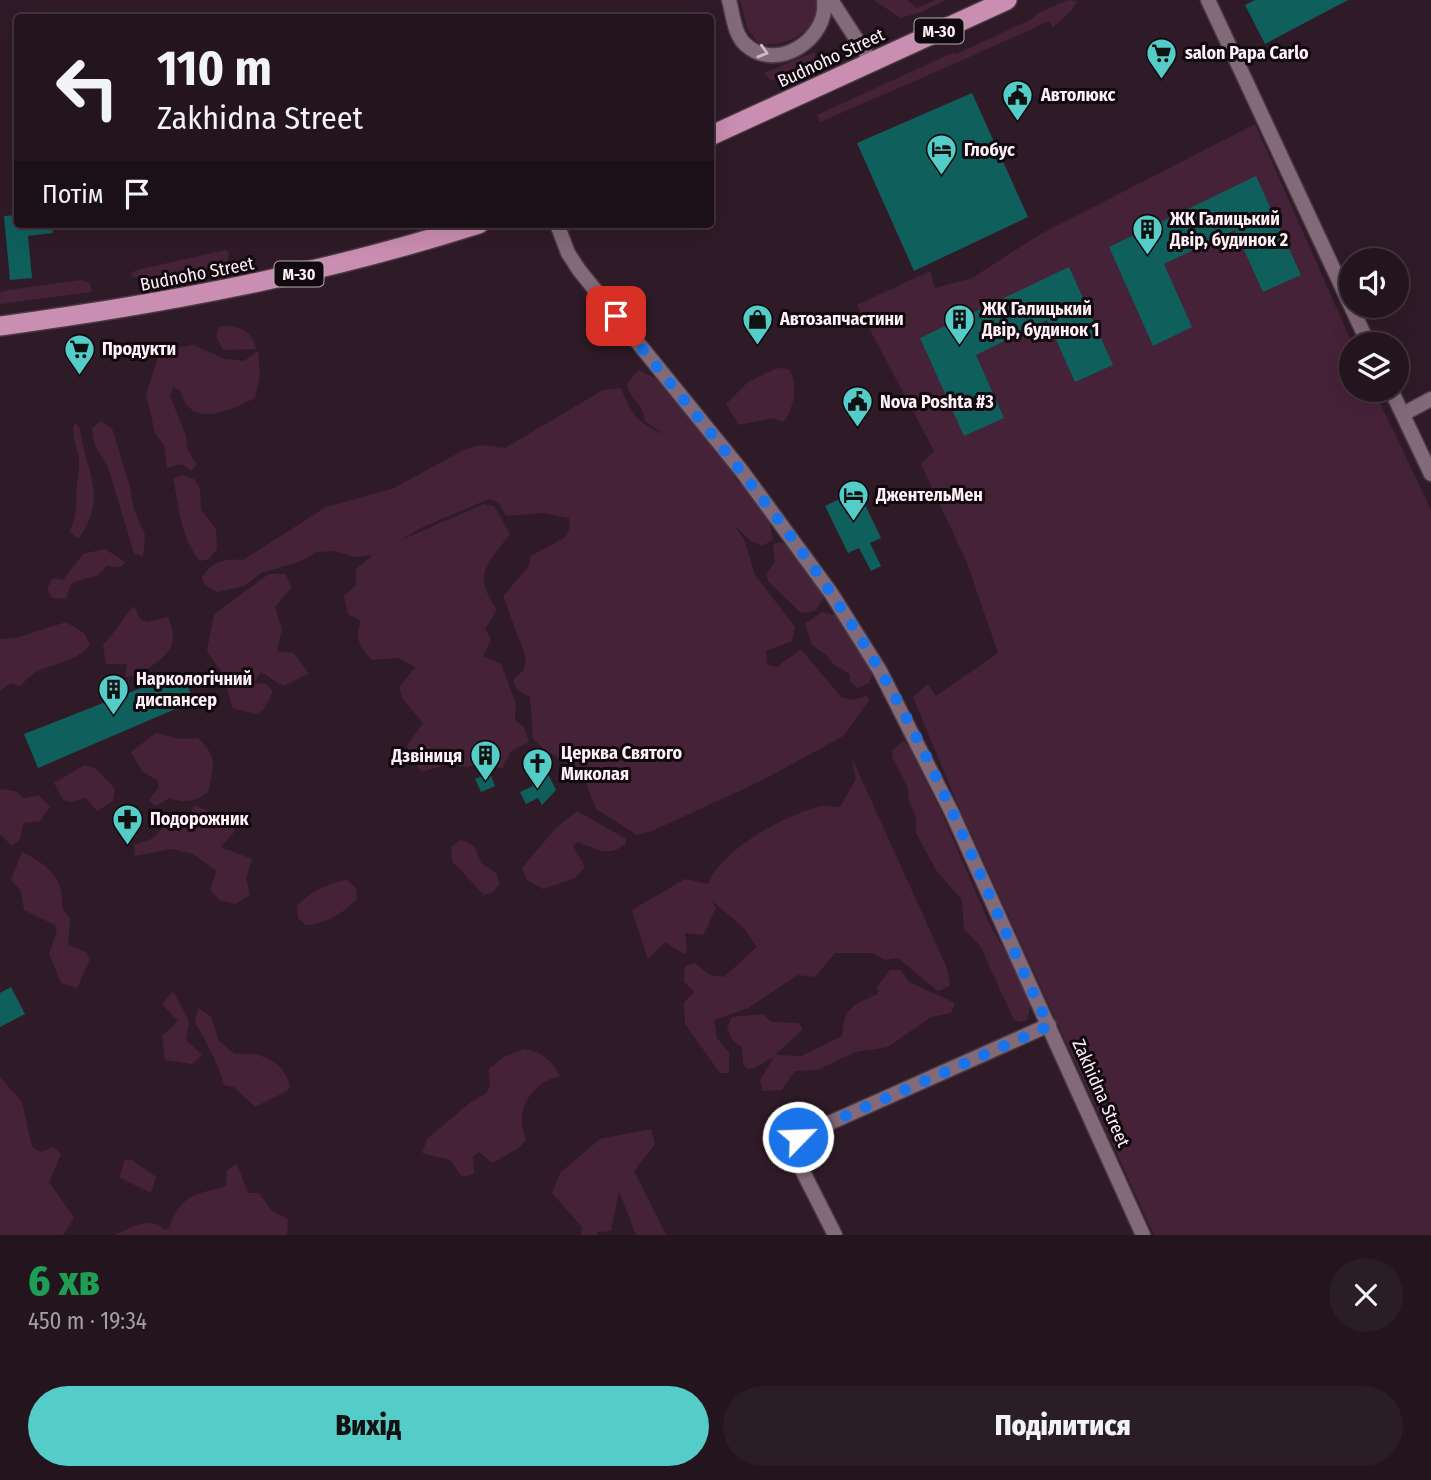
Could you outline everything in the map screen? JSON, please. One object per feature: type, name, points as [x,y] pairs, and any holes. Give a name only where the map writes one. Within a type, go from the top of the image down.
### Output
[{"type":"highway","name":"Budnoho Street","points":[[714,134],[1007,0]]},
{"type":"highway","name":"Budnoho Street","points":[[0,326],[116,310],[272,281],[466,228]]},
{"type":"street","points":[[729,0],[737,32],[745,45],[759,53],[778,57],[800,48],[818,31],[824,0]]},
{"type":"street","points":[[831,0],[873,63]]},
{"type":"street","points":[[1208,0],[1363,332]]},
{"type":"street","name":"Zakhidna Street","points":[[559,228],[568,253],[579,270],[741,470],[859,636],[907,721],[1143,1235]]},
{"type":"street","points":[[1403,414],[1431,399]]},
{"type":"street","points":[[1397,402],[1431,474]]},
{"type":"street","points":[[835,1235],[799,1164],[798,1137],[1049,1026]]},
{"type":"shaded area","points":[[740,0],[816,0],[816,11],[813,21],[799,35],[780,43],[759,44],[747,28]]},
{"type":"shaded area","points":[[874,0],[907,0],[917,8],[935,0],[946,0],[919,13],[900,18]]},
{"type":"shaded area","points":[[1068,0],[1077,1],[1072,10],[1053,27],[1049,21],[820,122],[817,115],[952,53],[956,54]]},
{"type":"shaded area","points":[[815,52],[811,63],[799,71],[771,81],[764,73]]},
{"type":"shaded area","points":[[1255,124],[1347,332],[1339,332],[1339,402],[1380,402],[1431,510],[1431,1235],[1154,1235],[958,805],[913,697],[928,684],[936,696],[998,653],[967,563],[921,464],[934,451],[857,305],[930,271],[935,288],[972,278],[1039,235]]},
{"type":"shaded area","points":[[225,250],[229,252],[227,264],[192,274],[151,280],[140,279],[131,273],[137,270]]},
{"type":"shaded area","points":[[81,280],[90,283],[92,292],[0,304],[0,293],[8,290]]},
{"type":"shaded area","points":[[220,326],[243,330],[251,337],[256,349],[223,350],[216,336]]},
{"type":"shaded area","points":[[193,345],[225,359],[244,361],[258,351],[260,375],[255,398],[212,414],[201,414],[192,410],[180,390],[173,388],[170,396],[186,436],[187,449],[197,465],[191,471],[182,464],[167,468],[164,445],[155,433],[146,394],[159,355],[173,348]]},
{"type":"shaded area","points":[[777,368],[789,369],[794,382],[794,396],[787,417],[783,422],[773,418],[739,425],[726,404],[748,382]]},
{"type":"shaded area","points":[[639,370],[674,388],[727,454],[736,480],[761,504],[768,517],[773,539],[763,546],[751,541],[734,525],[744,539],[755,575],[795,627],[792,641],[766,651],[767,665],[777,667],[801,649],[841,697],[851,700],[867,696],[869,701],[843,736],[763,780],[652,831],[637,835],[596,809],[582,773],[533,739],[530,697],[517,690],[513,681],[524,669],[526,658],[503,596],[528,567],[531,556],[564,538],[570,528],[569,518],[543,513],[506,516],[499,503],[489,499],[423,527],[399,541],[484,504],[494,506],[510,534],[489,562],[484,578],[489,598],[497,610],[485,629],[491,639],[483,656],[501,664],[516,704],[515,720],[524,727],[529,742],[511,751],[502,769],[484,761],[468,767],[445,765],[422,772],[409,754],[407,746],[423,723],[403,699],[399,688],[415,667],[398,658],[372,660],[359,642],[361,621],[348,614],[344,596],[356,585],[356,569],[373,555],[355,557],[336,551],[316,552],[299,562],[261,573],[244,586],[217,592],[204,584],[202,577],[215,564],[225,560],[243,560],[326,507],[392,489],[464,450],[479,445],[505,448],[603,390],[621,388],[637,418],[665,435],[645,421],[642,410],[628,388],[627,383]]},
{"type":"shaded area","points":[[100,421],[112,428],[134,510],[145,535],[143,557],[134,553],[108,467],[94,443],[92,429]]},
{"type":"shaded area","points":[[75,422],[80,429],[94,498],[87,524],[78,539],[69,531],[75,514],[79,466],[74,436]]},
{"type":"shaded area","points":[[182,475],[194,479],[200,489],[201,510],[216,529],[217,549],[209,559],[200,561],[184,531],[173,479]]},
{"type":"shaded area","points":[[780,542],[795,551],[812,573],[824,597],[815,611],[801,613],[768,581],[766,575],[775,562],[773,545]]},
{"type":"shaded area","points":[[105,549],[125,562],[121,567],[106,566],[99,574],[71,584],[66,599],[52,598],[47,589],[53,578],[63,580],[83,554]]},
{"type":"shaded area","points":[[269,574],[285,574],[292,587],[275,607],[282,629],[277,651],[294,653],[309,674],[283,686],[261,672],[253,683],[267,684],[273,692],[263,710],[256,714],[232,708],[224,675],[207,651],[214,614]]},
{"type":"shaded area","points":[[134,606],[140,619],[147,622],[168,617],[173,640],[168,652],[157,662],[138,674],[125,677],[127,664],[106,664],[103,645]]},
{"type":"shaded area","points":[[822,612],[835,615],[867,659],[873,673],[869,683],[857,688],[850,681],[850,674],[833,664],[828,656],[812,645],[805,624]]},
{"type":"shaded area","points":[[66,622],[84,633],[90,645],[72,659],[36,672],[20,686],[10,683],[0,691],[0,639],[16,638]]},
{"type":"shaded area","points":[[156,733],[181,739],[198,738],[209,751],[213,762],[208,792],[190,801],[170,798],[156,806],[149,800],[159,787],[158,781],[142,771],[131,752]]},
{"type":"shaded area","points":[[903,741],[909,746],[943,816],[989,923],[1028,992],[1031,1003],[1027,1020],[1014,1020],[980,946],[964,929],[962,900],[936,870],[916,833],[916,817],[909,802],[908,788],[893,759],[892,751]]},
{"type":"shaded area","points":[[851,756],[947,968],[950,986],[938,991],[898,958],[885,960],[873,953],[835,953],[815,977],[798,975],[748,1008],[714,1020],[717,1038],[729,1053],[729,1073],[720,1073],[685,1024],[684,1003],[694,992],[684,981],[685,966],[695,963],[710,975],[724,977],[757,947],[743,927],[712,901],[716,908],[705,932],[702,935],[685,933],[687,951],[684,954],[665,942],[648,959],[632,910],[685,879],[708,884],[725,859],[771,826],[820,806],[840,807],[856,779]]},
{"type":"shaded area","points":[[84,765],[95,768],[115,789],[113,801],[97,811],[86,798],[69,802],[63,800],[54,783]]},
{"type":"shaded area","points":[[0,789],[15,791],[24,798],[39,795],[50,807],[40,821],[23,823],[20,840],[12,846],[0,834]]},
{"type":"shaded area","points":[[194,805],[208,811],[213,829],[234,819],[234,832],[221,847],[252,859],[246,878],[250,895],[235,904],[219,900],[210,889],[217,871],[193,854],[171,849],[135,856],[134,845],[154,838],[170,819],[190,815]]},
{"type":"shaded area","points":[[577,811],[626,839],[626,843],[609,851],[597,850],[578,842],[573,846],[585,867],[575,878],[543,889],[527,880],[522,868],[555,829]]},
{"type":"shaded area","points":[[461,840],[474,846],[481,863],[496,873],[500,884],[493,892],[484,895],[452,861],[451,847]]},
{"type":"shaded area","points":[[22,852],[46,867],[57,880],[62,907],[70,919],[68,945],[86,952],[90,959],[77,988],[61,983],[49,954],[57,931],[55,925],[24,910],[21,891],[11,880]]},
{"type":"shaded area","points":[[347,880],[356,888],[357,899],[346,909],[334,917],[313,924],[306,925],[298,918],[297,906],[307,897],[326,886]]},
{"type":"shaded area","points":[[890,970],[901,970],[909,982],[955,1003],[951,1013],[931,1017],[888,1047],[856,1052],[817,1070],[795,1071],[782,1090],[762,1091],[760,1080],[774,1057],[747,1069],[743,1063],[742,1047],[733,1041],[727,1027],[732,1017],[763,1014],[771,1022],[798,1023],[803,1029],[775,1055],[801,1056],[842,1036],[845,1019],[851,1008],[878,994],[877,987]]},
{"type":"shaded area","points":[[173,991],[189,1022],[186,1040],[202,1055],[192,1064],[165,1060],[162,1036],[178,1021],[162,1004]]},
{"type":"shaded area","points":[[198,1008],[211,1017],[219,1041],[235,1054],[253,1054],[276,1063],[287,1077],[290,1086],[287,1091],[255,1107],[234,1087],[224,1085],[195,1022]]},
{"type":"shaded area","points":[[524,1049],[545,1057],[560,1076],[541,1085],[527,1100],[522,1119],[526,1139],[519,1148],[492,1163],[479,1152],[473,1157],[474,1174],[462,1177],[450,1160],[422,1153],[427,1139],[467,1105],[486,1093],[490,1087],[489,1069],[504,1057]]},
{"type":"shaded area","points":[[0,1077],[22,1102],[32,1147],[40,1152],[53,1147],[61,1154],[49,1182],[74,1218],[63,1235],[0,1235]]},
{"type":"shaded area","points":[[651,1129],[655,1144],[634,1171],[666,1235],[636,1235],[619,1191],[611,1231],[597,1232],[598,1235],[581,1235],[582,1227],[552,1193],[560,1173],[600,1139]]},
{"type":"shaded area","points":[[125,1160],[132,1160],[156,1177],[151,1193],[119,1177]]},
{"type":"shaded area","points":[[237,1164],[248,1193],[259,1193],[271,1210],[288,1219],[287,1235],[115,1235],[147,1223],[153,1223],[165,1230],[169,1228],[184,1202],[197,1194],[226,1186],[227,1170]]},
{"type":"building","points":[[1255,0],[1348,0],[1265,44],[1245,5]]},
{"type":"building","name":"Глобус","points":[[972,93],[1028,217],[914,271],[857,143]]},
{"type":"building","name":"ЖК Галицький Двір, будинок 2","points":[[1256,176],[1301,275],[1263,292],[1235,230],[1164,264],[1192,327],[1153,346],[1109,247]]},
{"type":"building","points":[[14,215],[14,228],[52,228],[53,233],[28,236],[32,278],[10,280],[4,216]]},
{"type":"building","name":"ЖК Галицький Двір, будинок 1","points":[[1069,267],[1113,365],[1075,382],[1047,320],[976,355],[1004,418],[964,436],[920,338]]},
{"type":"building","name":"ДжентельМен","points":[[858,490],[881,538],[870,543],[881,566],[871,571],[859,548],[848,553],[825,506]]},
{"type":"building","name":"Наркологічний диспансер","points":[[182,672],[194,701],[38,768],[24,734]]},
{"type":"building","name":"Дзвіниця","points":[[490,773],[495,786],[481,792],[475,779]]},
{"type":"building","name":"Церква Святого Миколая","points":[[549,776],[556,790],[542,805],[538,798],[526,804],[520,792],[533,786],[529,778]]},
{"type":"building","points":[[11,987],[25,1014],[0,1027],[0,993]]},
{"type":"place","name":"salon Papa Carlo","points":[[1162,80]]},
{"type":"place","name":"Автолюкс","points":[[1018,122]]},
{"type":"place","name":"Глобус","points":[[941,177]]},
{"type":"place","name":"ЖК Галицький Двір, будинок 2","points":[[1147,256]]},
{"type":"place","name":"Автозапчастини","points":[[757,346]]},
{"type":"place","name":"ЖК Галицький Двір, будинок 1","points":[[959,346]]},
{"type":"place","name":"Продукти","points":[[79,376]]},
{"type":"place","name":"Nova Poshta #3","points":[[857,429]]},
{"type":"place","name":"ДжентельМен","points":[[853,522]]},
{"type":"place","name":"Наркологічний диспансер","points":[[113,716]]},
{"type":"place","name":"Дзвіниця","points":[[485,783]]},
{"type":"place","name":"Церква Святого Миколая","points":[[538,790]]},
{"type":"place","name":"Подорожник","points":[[127,846]]},
{"type":"route","points":[[616,316],[741,470],[859,636],[902,710],[1049,1026],[798,1137]]}]
